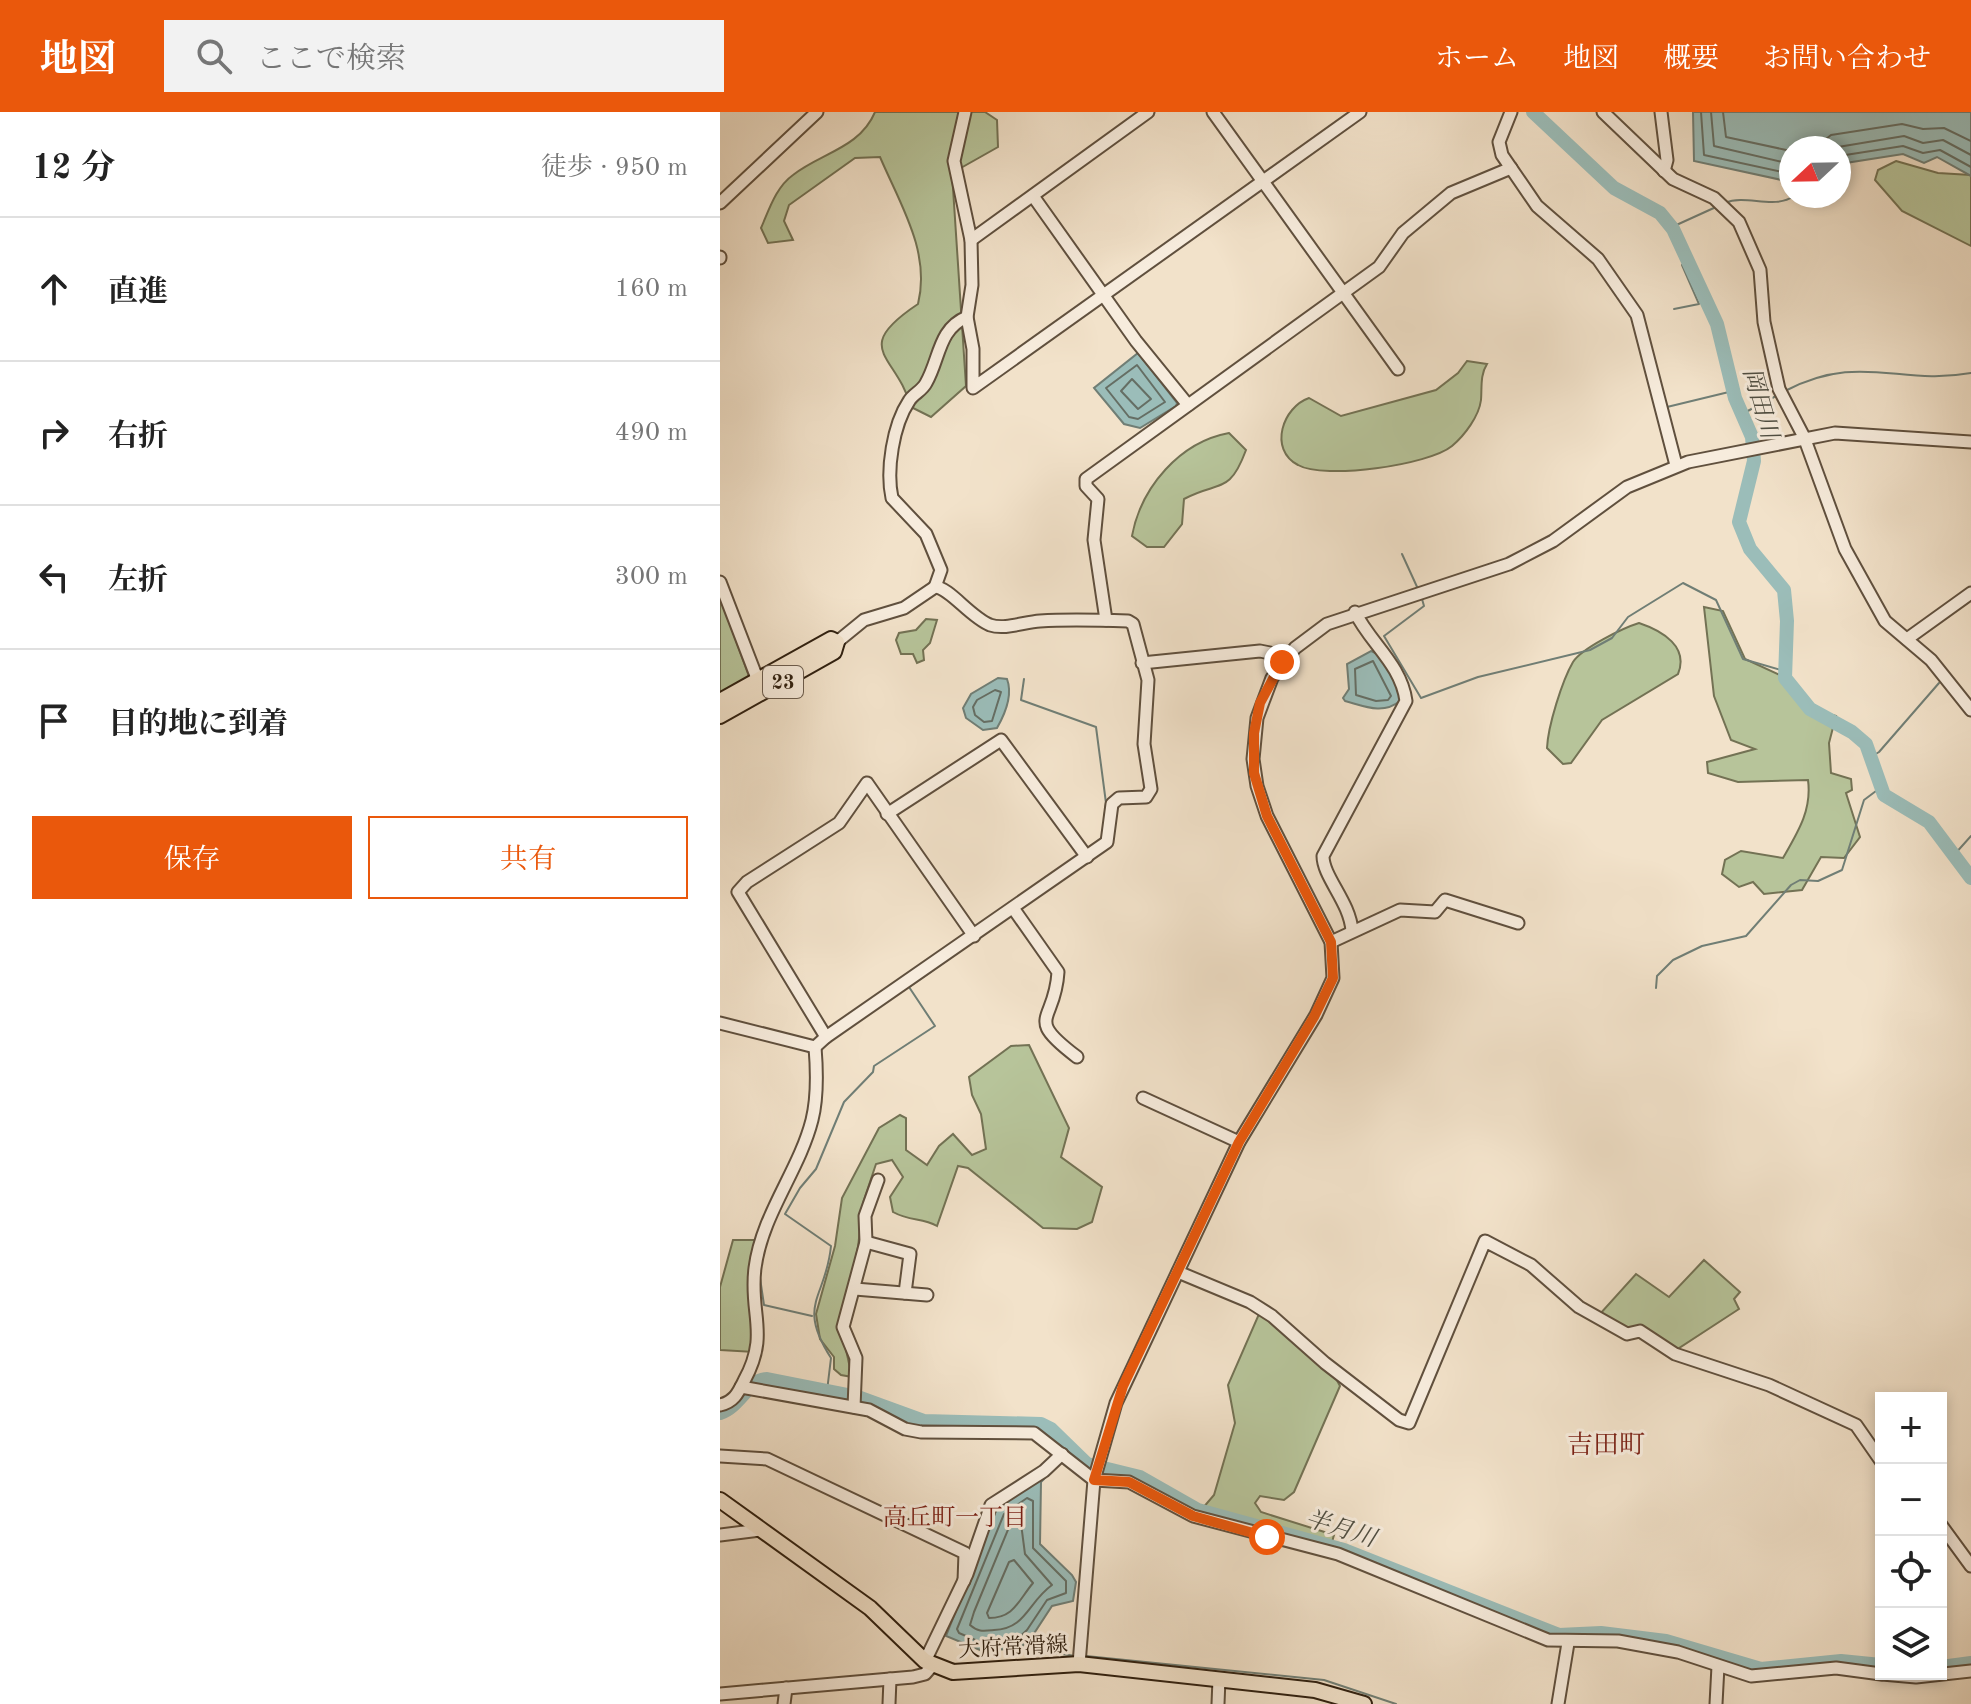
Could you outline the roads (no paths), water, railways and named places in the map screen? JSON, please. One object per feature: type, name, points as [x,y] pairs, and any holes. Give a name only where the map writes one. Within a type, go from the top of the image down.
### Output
[{"type":"main road","name":"23","points":[[720,701],[760,688],[834,652],[837,642]]},
{"type":"main road","name":"23","points":[[720,716],[760,688]]},
{"type":"main road","points":[[720,1500],[870,1608],[928,1664]]},
{"type":"main road","name":"大府常滑線","points":[[928,1664],[953,1672],[1079,1664],[1219,1679],[1364,1704]]},
{"type":"street","points":[[720,214],[720,203],[817,112]]},
{"type":"street","points":[[965,112],[954,161],[971,240],[972,285],[967,317],[973,349],[973,388],[1360,112]]},
{"type":"street","points":[[971,240],[1148,112]]},
{"type":"street","points":[[1213,112],[1398,369]]},
{"type":"street","points":[[1511,112],[1499,142],[1502,155],[1537,206],[1598,259],[1631,304],[1643,331],[1676,465]]},
{"type":"street","points":[[1603,112],[1664,171],[1682,185],[1714,198],[1739,222],[1760,270],[1764,322],[1779,389],[1804,437],[1845,549],[1885,621],[1931,660],[1971,710]]},
{"type":"street","points":[[1661,112],[1667,160],[1664,171]]},
{"type":"street","points":[[1106,620],[1094,540],[1098,499],[1085,480],[1379,267],[1403,233],[1451,193],[1511,168]]},
{"type":"street","points":[[1033,196],[1188,405]]},
{"type":"street","points":[[837,642],[864,620],[904,608],[935,587],[941,570],[929,542],[892,498],[891,455],[905,408],[926,384],[952,324],[967,317]]},
{"type":"street","points":[[1079,1664],[1096,1472],[1116,1403],[1239,1142],[1329,990],[1335,960],[1331,942],[1267,816],[1254,773],[1254,733],[1260,703],[1282,662],[1317,629],[1355,612],[1509,564],[1553,541],[1627,487],[1676,465],[1804,437],[1853,433],[1971,442]]},
{"type":"street","points":[[720,582],[760,688]]},
{"type":"street","points":[[720,1405],[730,1402],[747,1388],[759,1348],[754,1282],[759,1250],[771,1212],[813,1116],[815,1047],[1107,842],[1115,800],[1146,797],[1151,789],[1144,744],[1148,680],[1133,624],[1106,620],[1041,621],[994,626],[963,609],[946,589],[935,587]]},
{"type":"street","points":[[1907,639],[1971,593]]},
{"type":"street","points":[[1352,931],[1350,914],[1324,866],[1323,856],[1406,701],[1391,660],[1364,629],[1355,612]]},
{"type":"street","points":[[1142,663],[1260,651],[1270,653],[1282,662]]},
{"type":"street","points":[[887,814],[1001,740],[1087,857]]},
{"type":"street","points":[[826,1037],[738,892],[747,882],[839,823],[867,783],[974,936]]},
{"type":"street","points":[[1331,942],[1400,910],[1435,912],[1445,900],[1518,923]]},
{"type":"street","points":[[1013,908],[1058,972],[1044,1019],[1047,1033],[1077,1057]]},
{"type":"street","points":[[720,1023],[815,1047]]},
{"type":"street","points":[[1143,1098],[1239,1142]]},
{"type":"street","points":[[854,1404],[856,1358],[843,1327],[866,1242],[865,1216],[878,1180]]},
{"type":"street","points":[[1178,1272],[1250,1302],[1272,1316],[1325,1363],[1399,1420],[1409,1423],[1485,1241],[1531,1265],[1579,1307],[1627,1334],[1640,1331],[1675,1354],[1769,1385],[1856,1425],[1875,1452]]},
{"type":"street","points":[[866,1242],[910,1254],[905,1293]]},
{"type":"street","points":[[855,1289],[927,1295]]},
{"type":"street","points":[[747,1388],[854,1404],[905,1429],[921,1432],[1034,1433],[1062,1454],[1096,1472],[1129,1482],[1193,1516],[1338,1554],[1527,1632],[1568,1643],[1618,1641],[1678,1652],[1761,1676],[1836,1668],[1875,1673]]},
{"type":"street","points":[[720,1694],[925,1674],[964,1581],[991,1505],[1044,1471],[1062,1454]]},
{"type":"street","points":[[720,1456],[767,1459],[965,1553],[964,1581]]},
{"type":"street","points":[[720,1535],[760,1530]]},
{"type":"street","points":[[1947,1533],[1971,1566]]},
{"type":"street","points":[[1558,1704],[1568,1643]]},
{"type":"street","points":[[1716,1704],[1718,1666]]},
{"type":"street","points":[[1947,1674],[1971,1671]]},
{"type":"street","points":[[889,1704],[890,1679]]},
{"type":"street","points":[[1218,1704],[1219,1679]]},
{"type":"street","points":[[784,1704],[786,1688]]},
{"type":"water","points":[[1693,112],[1971,112],[1971,176],[1937,157],[1924,163],[1903,154],[1851,162],[1851,136],[1779,136],[1779,179],[1694,161]]},
{"type":"water","points":[[1138,353],[1177,403],[1140,428],[1124,424],[1094,388]]},
{"type":"water","points":[[1371,651],[1388,665],[1398,687],[1400,701],[1387,708],[1366,707],[1343,698],[1349,689],[1347,664]]},
{"type":"water","points":[[998,678],[1007,679],[1007,704],[997,728],[983,730],[966,718],[963,708],[971,694]]},
{"type":"water","points":[[1061,1462],[1041,1482],[1040,1544],[1072,1575],[1076,1582],[1073,1601],[1052,1606],[1031,1638],[1025,1639],[1022,1649],[980,1650],[946,1636],[997,1508]]},
{"type":"waterway","name":"岡田川","points":[[1533,112],[1614,188],[1660,213],[1673,229],[1717,324],[1735,398],[1752,437],[1754,461],[1739,522],[1750,549],[1784,590],[1787,621],[1785,678],[1810,709],[1852,732],[1866,744],[1884,795],[1929,822],[1971,878]]},
{"type":"waterway","points":[[1725,203],[1742,200],[1779,202]]},
{"type":"waterway","points":[[1672,227],[1716,207]]},
{"type":"waterway","points":[[1674,309],[1699,304],[1682,265],[1690,262]]},
{"type":"waterway","points":[[1785,391],[1836,374],[1879,372],[1945,376],[1971,373]]},
{"type":"waterway","points":[[1667,407],[1733,391]]},
{"type":"waterway","points":[[1742,414],[1776,396]]},
{"type":"waterway","points":[[1402,554],[1418,589]]},
{"type":"waterway","points":[[1422,599],[1424,606],[1384,636],[1421,698],[1478,677],[1590,650],[1612,638],[1628,617],[1683,583],[1716,600],[1743,659],[1784,671]]},
{"type":"waterway","points":[[1024,679],[1021,700],[1096,727],[1106,803],[1104,820]]},
{"type":"waterway","points":[[1871,757],[1879,752],[1939,683]]},
{"type":"waterway","points":[[1656,988],[1657,976],[1673,960],[1702,946],[1746,936],[1791,885],[1800,880],[1818,881],[1842,870],[1864,800],[1880,788]]},
{"type":"waterway","points":[[1954,855],[1971,836]]},
{"type":"waterway","points":[[1088,848],[1102,838]]},
{"type":"waterway","points":[[827,1391],[831,1358],[821,1340],[814,1312],[831,1246],[785,1214],[816,1169],[844,1102],[873,1072],[874,1066],[935,1026],[909,987],[976,940]]},
{"type":"waterway","points":[[760,1278],[764,1305],[812,1316]]},
{"type":"waterway","name":"半月川","points":[[720,1413],[734,1405],[755,1383],[767,1379],[858,1397],[924,1421],[1041,1424],[1051,1429],[1087,1464],[1140,1477],[1198,1510],[1344,1550],[1559,1635],[1601,1633],[1666,1641],[1761,1669],[1841,1661],[1875,1664]]},
{"type":"waterway","points":[[1023,1649],[1076,1656]]},
{"type":"waterway","points":[[1086,1656],[1324,1680],[1396,1704]]},
{"type":"waterway","name":"半月川","points":[[1947,1666],[1971,1663]]},
{"type":"district","name":"吉田町","points":[[1606,1444]]},
{"type":"district","name":"高丘町一丁目","points":[[955,1517]]}]
